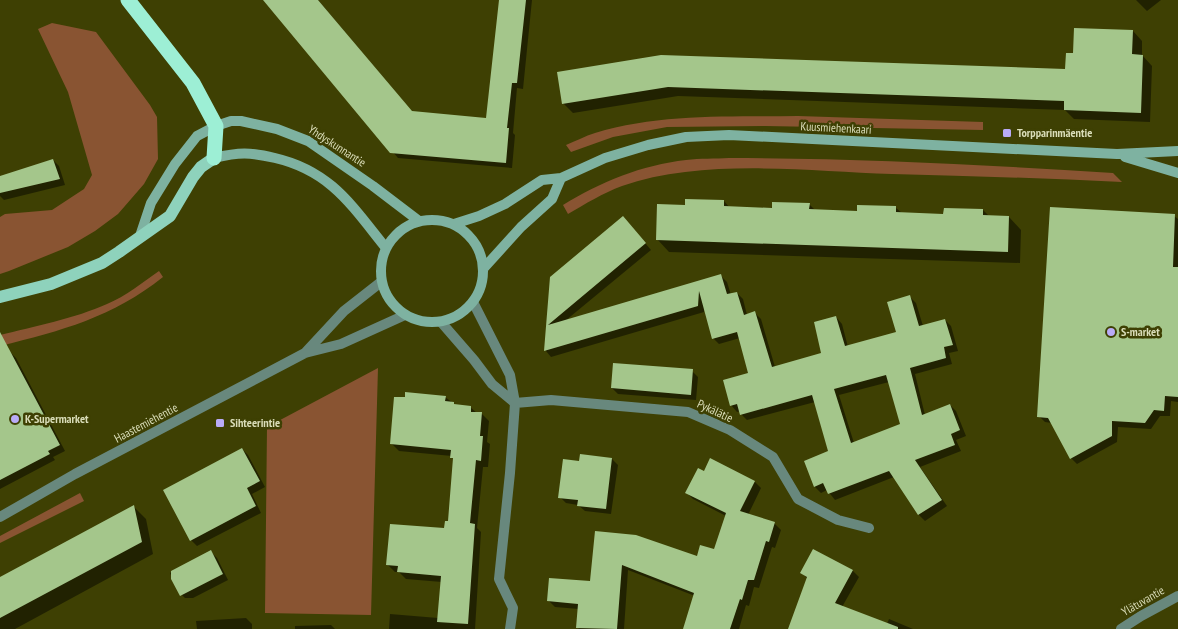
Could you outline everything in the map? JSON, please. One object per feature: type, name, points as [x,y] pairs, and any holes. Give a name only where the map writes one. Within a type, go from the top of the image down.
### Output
[{"type":"highway","points":[[128,0],[193,83],[216,126],[214,158]]},
{"type":"main road","name":"Yhdyskunnantie","points":[[140,236],[151,203],[175,164],[197,136],[231,121],[241,121],[277,129],[308,141],[419,221]]},
{"type":"main road","name":"Kuusmiehenkaari","points":[[454,224],[479,216],[505,204],[542,180],[561,178],[605,158],[648,145],[686,137],[739,136],[1117,154],[1178,150]]},
{"type":"main road","points":[[0,297],[51,284],[102,263],[170,216],[201,167],[214,158],[235,153],[253,152],[303,166],[322,178],[344,196],[386,248]]},
{"type":"main road","name":"Kuusmiehenkaari","points":[[1117,154],[1178,173]]},
{"type":"main road","points":[[484,269],[522,227],[552,199],[561,178]]},
{"type":"main road","points":[[436,220],[454,224],[462,229],[480,251],[484,269],[482,284],[473,302],[461,314],[441,322],[414,320],[405,315],[389,300],[382,282],[380,268],[386,248],[397,233],[419,221],[436,220]]},
{"type":"street","name":"Haastemiehentie","points":[[305,353],[344,311],[382,282]]},
{"type":"street","points":[[473,302],[510,375],[515,403],[499,579],[513,608],[510,629]]},
{"type":"street","name":"Haastemiehentie","points":[[0,517],[75,474],[305,353],[341,344],[405,315]]},
{"type":"street","points":[[441,322],[492,384],[515,403]]},
{"type":"street","name":"Pykälätie","points":[[515,403],[551,400],[688,412],[730,430],[773,457],[798,500],[838,520],[869,528]]},
{"type":"street","name":"Ylätuvantie","points":[[1121,629],[1178,596]]},
{"type":"shaded area","points":[[52,23],[96,32],[157,117],[158,159],[144,184],[118,214],[95,231],[68,247],[0,274],[0,217],[5,214],[52,210],[84,189],[92,175],[68,92],[38,29]]},
{"type":"shaded area","points":[[798,116],[983,122],[983,130],[765,126],[667,127],[613,137],[571,152],[566,145],[595,133],[645,122],[696,117]]},
{"type":"shaded area","points":[[729,158],[873,161],[1065,170],[1113,173],[1122,182],[790,169],[720,169],[653,177],[622,186],[601,195],[568,214],[563,205],[607,182],[638,170],[670,162]]},
{"type":"shaded area","points":[[159,271],[163,277],[125,303],[106,312],[44,335],[0,346],[0,335],[54,322],[95,309],[121,297]]},
{"type":"shaded area","points":[[378,368],[371,615],[265,613],[267,427]]},
{"type":"shaded area","points":[[80,493],[84,501],[0,543],[0,536]]},
{"type":"building","points":[[263,0],[318,0],[412,111],[486,118],[499,0],[526,0],[517,83],[512,83],[507,128],[509,128],[506,163],[390,153]]},
{"type":"building","points":[[1074,28],[1133,30],[1132,54],[1143,55],[1141,113],[1064,110],[1064,101],[668,87],[562,104],[557,72],[661,55],[1065,69],[1066,53],[1073,53]]},
{"type":"building","points":[[53,159],[60,179],[0,193],[0,176]]},
{"type":"building","points":[[685,199],[724,200],[724,206],[772,208],[772,202],[810,203],[809,209],[857,211],[857,205],[896,206],[896,212],[943,214],[944,208],[983,209],[983,215],[1009,216],[1008,252],[656,240],[657,204],[685,205]]},
{"type":"building","points":[[1050,207],[1175,214],[1173,267],[1178,267],[1178,397],[1165,396],[1164,411],[1154,410],[1145,423],[1112,421],[1112,436],[1070,459],[1048,418],[1037,417]]},
{"type":"building","points":[[623,216],[646,243],[548,325],[721,274],[727,294],[737,292],[744,315],[755,311],[772,367],[821,353],[814,322],[836,316],[845,346],[896,332],[887,302],[910,295],[919,326],[945,319],[953,345],[944,347],[946,358],[910,368],[922,415],[950,404],[960,430],[951,434],[955,445],[915,460],[942,500],[918,515],[889,471],[828,494],[823,483],[814,487],[804,461],[828,451],[812,395],[740,415],[737,404],[730,406],[723,380],[748,373],[737,332],[712,339],[699,291],[698,306],[544,351],[550,277]],"holes":[[[886,375],[900,424],[851,443],[834,389]]]},
{"type":"building","name":"K-Supermarket","points":[[0,332],[60,445],[48,451],[50,454],[0,480]]},
{"type":"building","points":[[613,363],[693,369],[691,395],[611,388]]},
{"type":"building","points":[[405,392],[446,396],[445,401],[471,406],[471,412],[482,412],[480,436],[483,436],[481,461],[476,460],[470,523],[475,524],[468,624],[437,622],[441,576],[397,572],[398,566],[386,565],[390,524],[444,528],[445,521],[448,521],[453,458],[450,458],[451,450],[390,444],[394,397],[405,397]]},
{"type":"building","points":[[242,448],[260,481],[247,488],[256,506],[190,541],[163,490]]},
{"type":"building","points":[[580,454],[612,458],[606,509],[577,506],[578,500],[558,498],[563,459],[579,461]]},
{"type":"building","points":[[710,458],[755,481],[740,511],[775,522],[769,542],[766,541],[754,580],[748,580],[730,629],[683,629],[694,593],[622,565],[617,629],[576,628],[578,604],[547,601],[549,578],[590,581],[595,531],[636,535],[697,556],[700,545],[714,549],[726,513],[685,493],[698,468],[704,471]]},
{"type":"building","points":[[134,505],[142,542],[0,618],[0,577]]},
{"type":"building","points":[[813,549],[853,570],[835,603],[898,627],[898,629],[788,629],[807,577],[800,573]]},
{"type":"building","points":[[211,550],[223,574],[180,596],[171,579],[171,571]]},
{"type":"place","name":"Torpparinmäentie","points":[[1007,133]]},
{"type":"place","name":"S-market","points":[[1111,332]]},
{"type":"place","name":"K-Supermarket","points":[[15,419]]},
{"type":"place","name":"Sihteerintie","points":[[220,423]]}]
